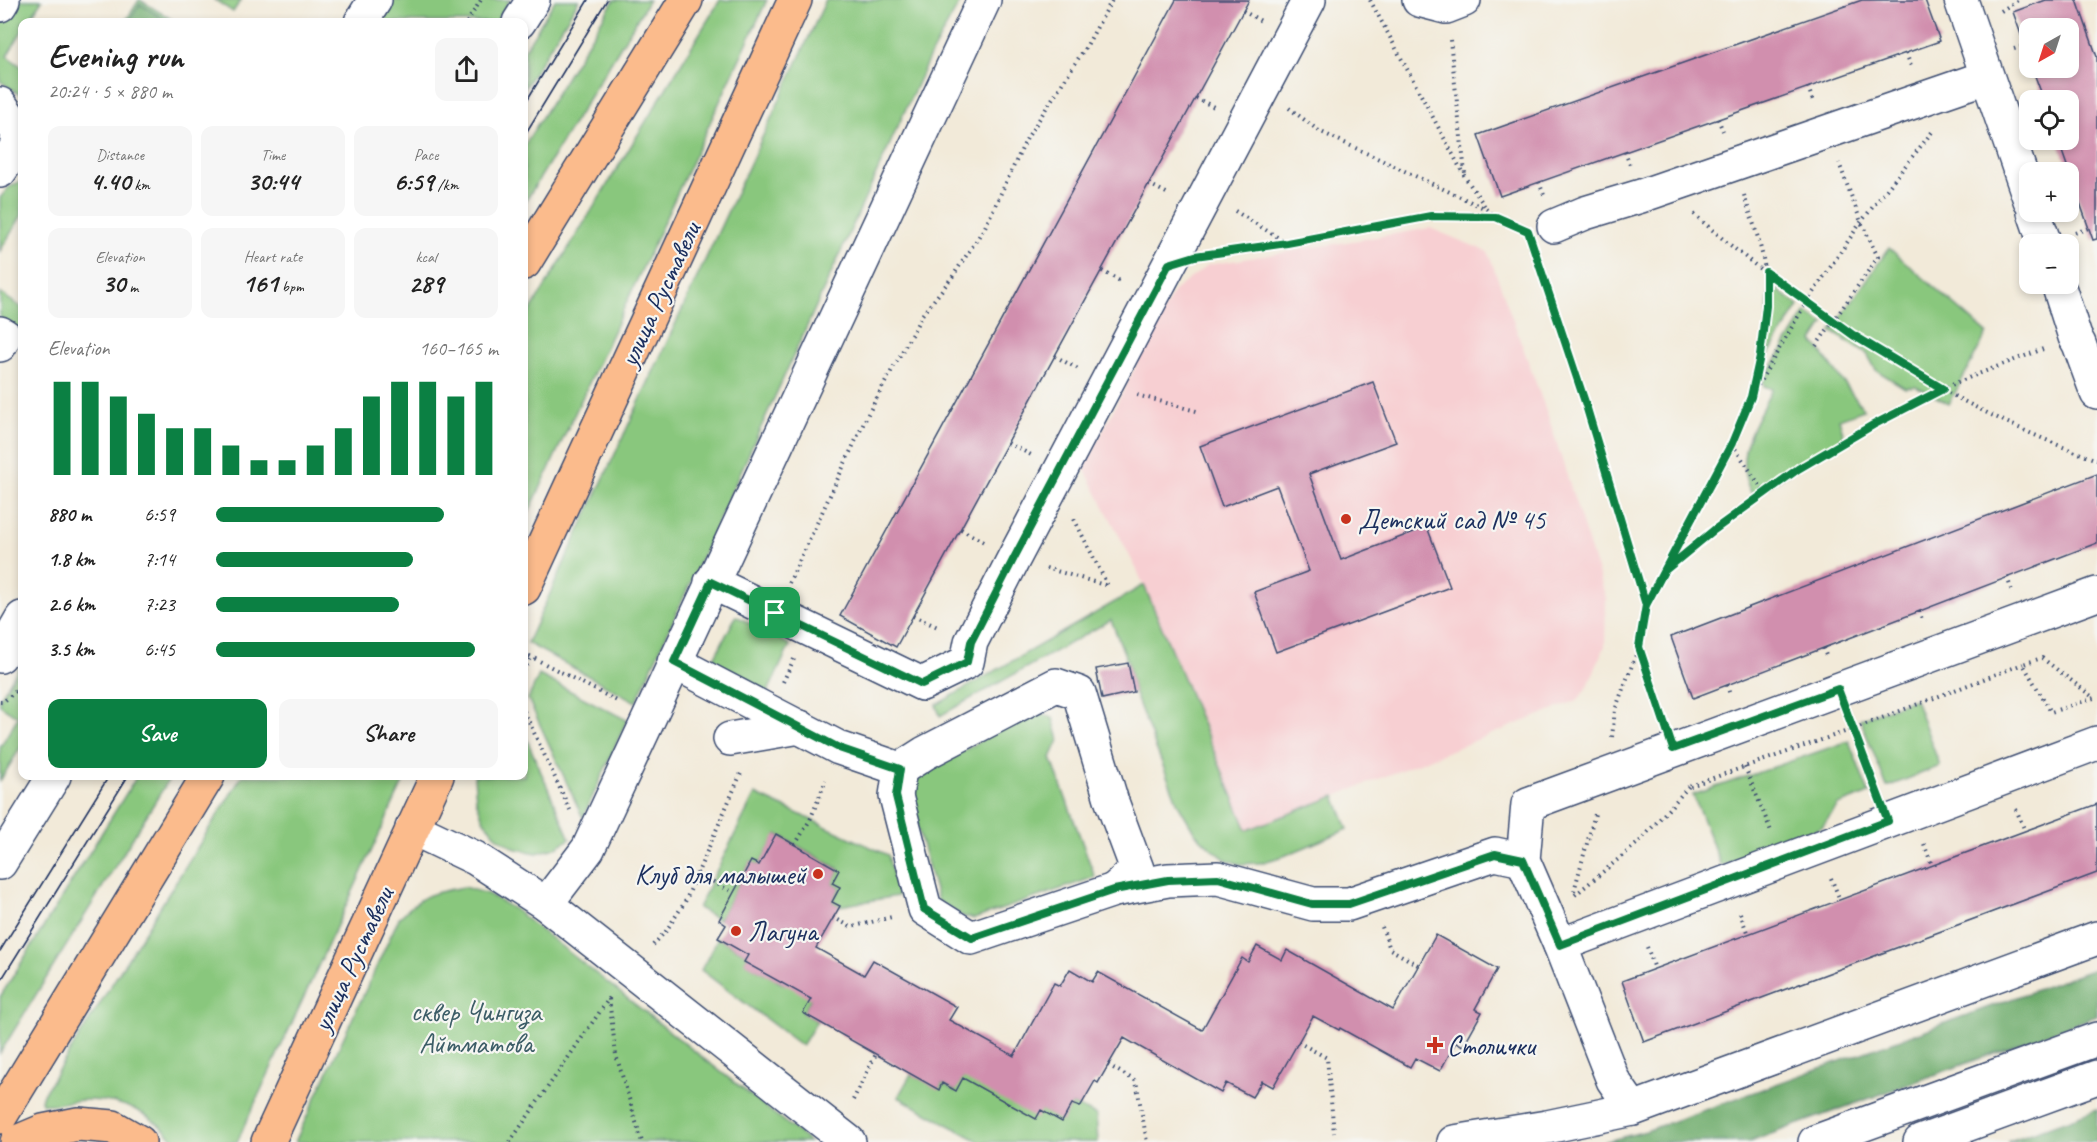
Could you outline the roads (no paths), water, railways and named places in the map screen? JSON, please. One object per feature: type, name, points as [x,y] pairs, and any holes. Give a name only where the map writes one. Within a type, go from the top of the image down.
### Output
[{"type":"main road","points":[[528,256],[686,0]]},
{"type":"main road","name":"улица Руставели","points":[[528,579],[795,0]]},
{"type":"main road","points":[[0,1117],[206,780]]},
{"type":"main road","name":"улица Руставели","points":[[268,1142],[434,780]]},
{"type":"main road","points":[[17,1142],[43,1131],[78,1124],[113,1127],[139,1142]]},
{"type":"street","points":[[0,5],[3,0]]},
{"type":"street","points":[[364,18],[375,0]]},
{"type":"street","points":[[522,18],[533,0]]},
{"type":"street","points":[[546,904],[588,849],[984,0]]},
{"type":"street","points":[[711,582],[922,684],[967,662],[971,642],[1014,558],[1309,0]]},
{"type":"street","points":[[1961,0],[2019,169]]},
{"type":"street","points":[[1541,228],[1665,188],[1986,77]]},
{"type":"street","points":[[0,104],[15,125],[14,154]]},
{"type":"street","points":[[2061,294],[2097,393]]},
{"type":"street","points":[[0,333],[5,336],[0,345]]},
{"type":"street","points":[[1633,1109],[1613,1080],[1560,945],[1523,860],[1528,804],[2097,594]]},
{"type":"street","points":[[0,656],[18,625]]},
{"type":"street","points":[[674,662],[839,748],[900,769]]},
{"type":"street","points":[[1114,890],[1137,869],[1112,802],[1079,693],[1056,685],[925,753],[900,769],[896,796],[924,909],[972,938],[1114,890],[1168,880],[1218,878],[1312,904],[1349,904],[1495,854],[1523,860]]},
{"type":"street","points":[[737,753],[800,727]]},
{"type":"street","points":[[1560,945],[2097,743]]},
{"type":"street","points":[[0,863],[52,780]]},
{"type":"street","points":[[412,828],[475,858],[546,904],[849,1142]]},
{"type":"street","points":[[1454,1142],[1548,1127],[1633,1109],[2097,938]]},
{"type":"street","points":[[1815,1142],[2097,1039]]},
{"type":"street","points":[[1920,1142],[2097,1077]]},
{"type":"tram line","points":[[528,98],[588,0]]},
{"type":"tram line","points":[[528,129],[607,0]]},
{"type":"tram line","points":[[0,951],[107,780]]},
{"type":"tram line","points":[[0,982],[126,780]]},
{"type":"place","name":"Детский сад № 45","points":[[1346,519]]},
{"type":"place","name":"Клуб для малышей","points":[[818,874]]},
{"type":"place","name":"Лагуна","points":[[736,931]]},
{"type":"place","name":"Столички","points":[[1435,1045]]},
{"type":"park label","name":"сквер Чингиза Айтматова","points":[[476,1027]]}]
